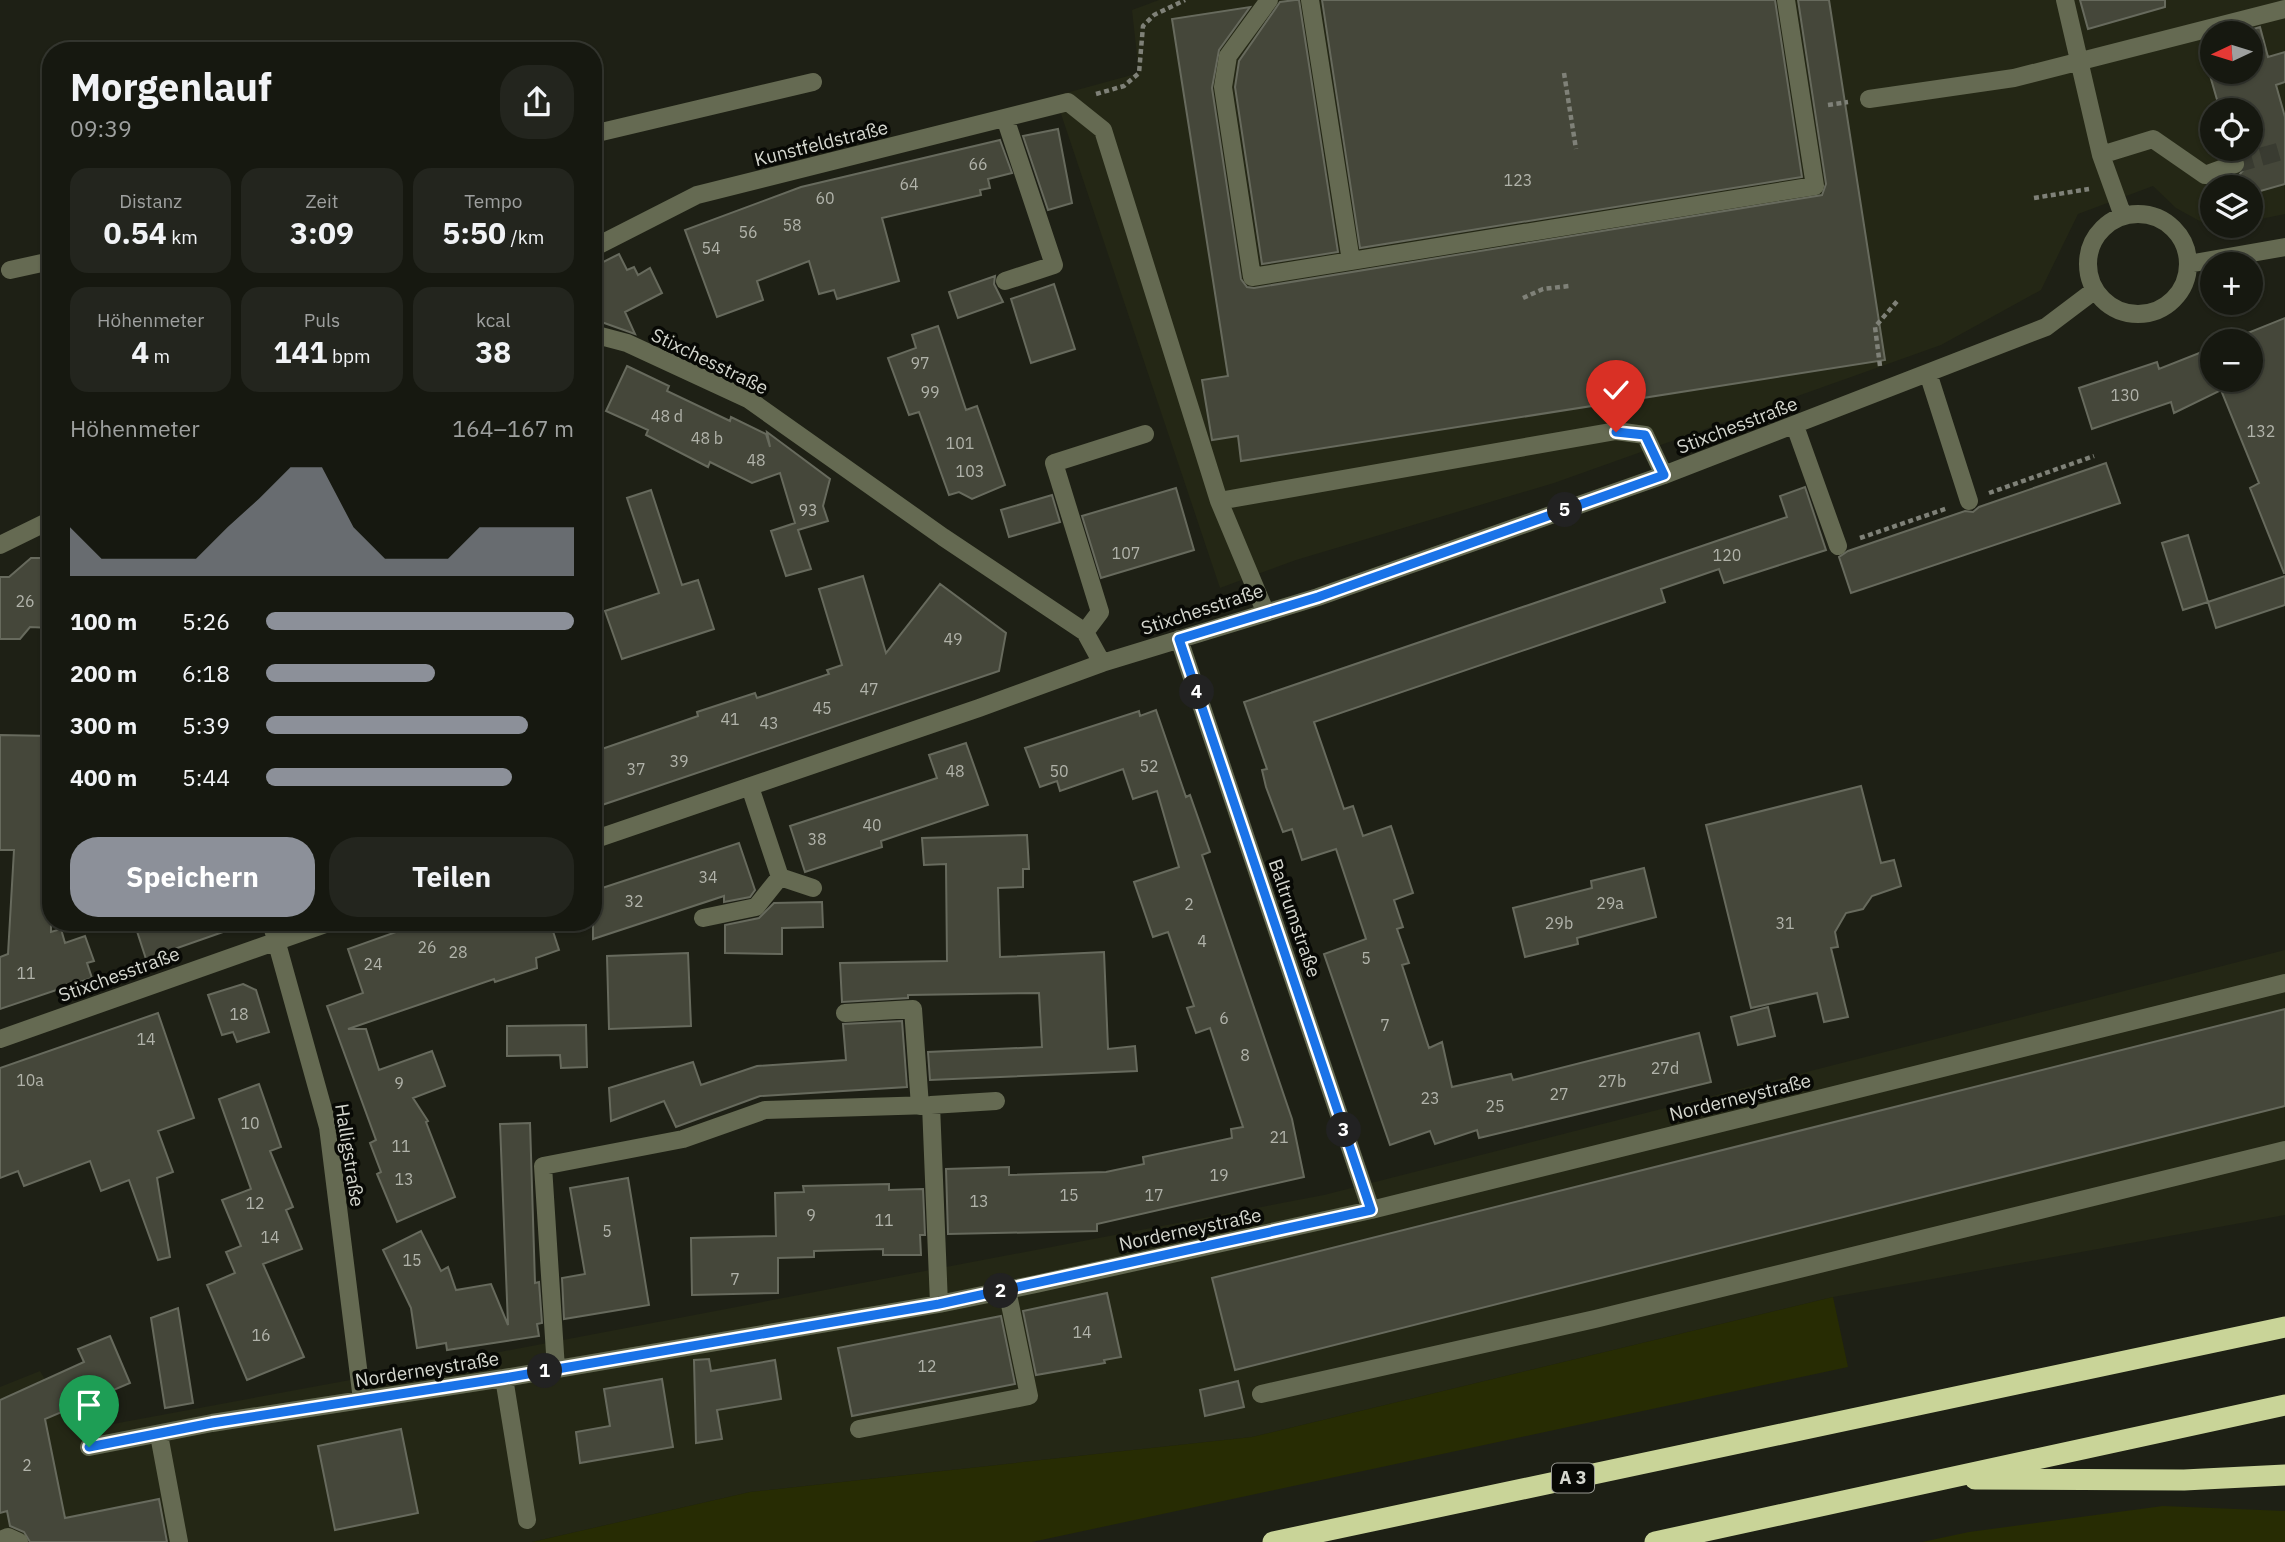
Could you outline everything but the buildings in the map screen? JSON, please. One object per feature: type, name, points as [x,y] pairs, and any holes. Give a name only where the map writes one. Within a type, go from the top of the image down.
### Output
[{"type":"highway","name":"A 3","points":[[1273,1542],[2285,1327]]},
{"type":"highway","points":[[1655,1542],[1934,1479],[2285,1405]]},
{"type":"highway","points":[[1934,1479],[2184,1480],[2285,1475]]},
{"type":"street","points":[[1269,0],[1228,56],[1223,87],[1252,277],[1815,186],[1786,0]]},
{"type":"street","points":[[1310,0],[1351,261]]},
{"type":"street","points":[[2065,0],[2101,155],[2123,216]]},
{"type":"street","points":[[1869,99],[2014,79],[2285,9]]},
{"type":"street","points":[[602,132],[813,82]]},
{"type":"street","name":"Kunstfeldstraße","points":[[602,243],[697,195],[1068,102]]},
{"type":"street","points":[[1068,102],[1102,130],[1219,501],[1265,611]]},
{"type":"street","points":[[1005,118],[1054,265],[1005,281]]},
{"type":"street","points":[[2101,155],[2153,139],[2205,176],[2235,164]]},
{"type":"street","points":[[2123,216],[2154,217],[2167,224],[2178,235],[2188,264],[2178,295],[2166,306],[2151,313],[2134,314],[2119,311],[2105,303],[2095,290],[2087,261],[2098,233],[2123,216]]},
{"type":"street","points":[[2188,264],[2285,247]]},
{"type":"street","points":[[10,270],[42,263]]},
{"type":"street","name":"Stixchesstraße","points":[[602,837],[1102,663],[1318,597],[1664,475],[2046,327],[2095,290]]},
{"type":"street","name":"Stixchesstraße","points":[[602,336],[627,343],[748,400],[943,537],[1085,632],[1102,663]]},
{"type":"street","points":[[1928,373],[1969,500]]},
{"type":"street","points":[[1795,426],[1838,546]]},
{"type":"street","points":[[1219,501],[1616,432],[1645,435],[1664,475]]},
{"type":"street","points":[[1085,632],[1100,612],[1054,463],[1146,434]]},
{"type":"street","points":[[0,545],[42,524]]},
{"type":"street","name":"Baltrumstraße","points":[[1179,639],[1371,1210]]},
{"type":"street","points":[[750,787],[780,877]]},
{"type":"street","points":[[780,877],[813,888]]},
{"type":"street","points":[[703,918],[756,907],[780,877]]},
{"type":"street","name":"Stixchesstraße","points":[[0,1039],[273,931]]},
{"type":"street","name":"Halligstraße","points":[[273,931],[328,1127],[362,1400]]},
{"type":"street","name":"Norderneystraße","points":[[89,1447],[939,1304],[1007,1290],[1371,1210],[2285,983]]},
{"type":"street","points":[[845,1013],[913,1009],[925,1105],[939,1304]]},
{"type":"street","points":[[556,1369],[543,1166],[683,1139],[765,1110],[996,1101]]},
{"type":"street","points":[[1261,1394],[1595,1319],[2285,1150]]},
{"type":"street","points":[[859,1429],[1029,1396],[1007,1290]]},
{"type":"street","points":[[504,1378],[527,1520]]},
{"type":"street","points":[[159,1435],[179,1542]]},
{"type":"street","points":[[0,1540],[8,1537],[19,1542]]},
{"type":"path","points":[[1068,102],[1124,86],[1139,73],[1143,26],[1154,15],[1185,0]]},
{"type":"path","points":[[1564,73],[1576,149]]},
{"type":"path","points":[[2034,198],[2091,189],[2110,181]]},
{"type":"path","points":[[1523,298],[1543,289],[1569,286]]},
{"type":"path","points":[[1881,371],[1875,327],[1899,299]]},
{"type":"shaded area","points":[[1159,0],[2285,0],[2285,214],[2263,219],[2263,175],[2200,175],[2200,221],[2176,208],[2153,186],[2078,214],[2041,290],[1941,345],[1554,483],[1296,560],[1220,588],[1055,96],[1139,73],[1132,10]]},
{"type":"shaded area","points":[[2285,950],[2285,1215],[1833,1297],[1252,1437],[750,1492],[532,1542],[0,1542],[0,1387],[40,1371],[75,1431],[426,1366],[1324,1195]]},
{"type":"green space","points":[[1833,1297],[1848,1367],[1032,1542],[532,1542],[750,1492],[1252,1437]]},
{"type":"green space","points":[[2163,1506],[2285,1511],[2285,1542],[1922,1542],[1969,1532]]},
{"type":"tunnel","points":[[2235,164],[2285,150]]},
{"type":"route","points":[[89,1447],[212,1423],[504,1378],[939,1304],[1371,1210],[1179,639],[1318,597],[1664,475],[1645,435],[1616,432]]}]
